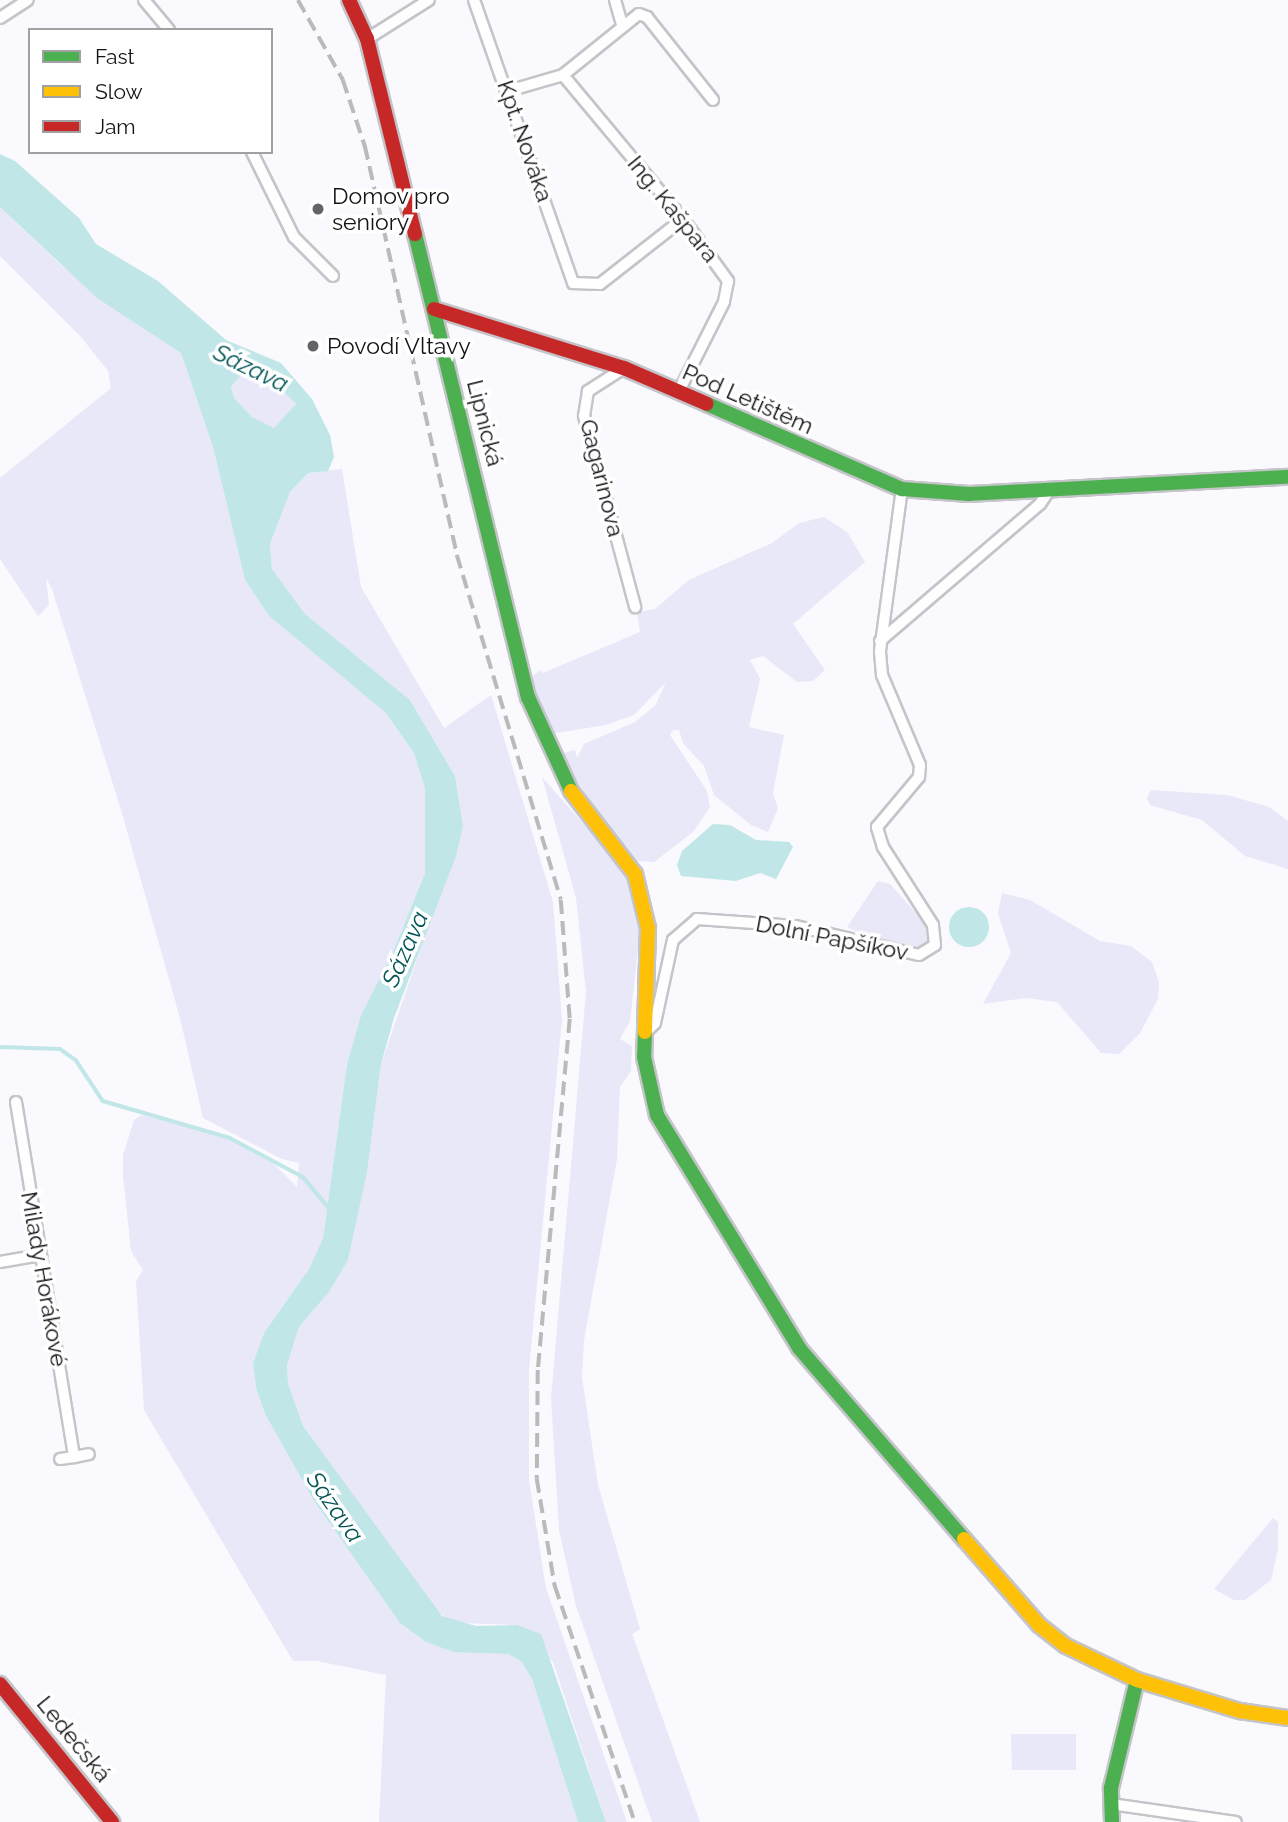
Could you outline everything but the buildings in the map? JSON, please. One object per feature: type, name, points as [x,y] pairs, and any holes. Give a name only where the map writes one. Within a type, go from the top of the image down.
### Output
[{"type":"street","points":[[0,18],[27,0]]},
{"type":"street","points":[[144,0],[167,28]]},
{"type":"street","name":"Lipnická","points":[[349,0],[367,38],[528,697],[563,781],[635,874],[648,928],[644,1057],[657,1115],[799,1348],[1039,1625],[1066,1646],[1137,1680],[1240,1711],[1288,1718]]},
{"type":"street","points":[[367,38],[429,0]]},
{"type":"street","name":"Kpt. Nováka","points":[[474,0],[573,283],[600,285],[683,219]]},
{"type":"street","points":[[615,0],[622,24]]},
{"type":"street","points":[[508,91],[563,75],[636,14],[645,15],[713,100]]},
{"type":"street","name":"Ing. Kašpara","points":[[563,75],[683,219],[728,281],[724,302],[678,393]]},
{"type":"street","points":[[253,154],[294,237],[333,276]]},
{"type":"street","name":"Pod Letištěm","points":[[434,309],[624,368],[902,489],[969,494],[1288,477]]},
{"type":"street","name":"Gagarinova","points":[[624,368],[588,391],[584,416],[635,607]]},
{"type":"street","name":"Dolní Papšíkov","points":[[646,1033],[655,1023],[673,940],[697,919],[796,926],[919,955],[935,945],[933,925],[878,834],[881,820],[919,777],[920,765],[882,675],[880,641],[902,489]]},
{"type":"street","points":[[880,641],[1040,504],[1050,489]]},
{"type":"street","name":"Milady Horákové","points":[[16,1102],[74,1457]]},
{"type":"street","points":[[0,1262],[40,1255]]},
{"type":"street","points":[[60,1459],[89,1454]]},
{"type":"street","points":[[1112,1822],[1111,1804],[1137,1680]]},
{"type":"street","name":"Ledečská","points":[[0,1684],[112,1822]]},
{"type":"street","points":[[1111,1804],[1236,1822]]},
{"type":"shaded area","points":[[0,207],[62,266],[181,353],[213,447],[245,580],[269,616],[386,713],[414,753],[425,788],[425,873],[393,952],[361,1015],[347,1064],[323,1238],[309,1269],[264,1333],[253,1363],[256,1388],[265,1414],[314,1501],[400,1623],[426,1642],[454,1651],[508,1654],[521,1661],[532,1679],[578,1822],[379,1822],[386,1675],[317,1661],[293,1661],[144,1410],[136,1281],[143,1270],[131,1251],[123,1175],[123,1155],[134,1120],[142,1115],[228,1138],[274,1164],[297,1187],[299,1163],[282,1159],[203,1118],[180,1018],[121,810],[52,589],[46,578],[49,605],[38,616],[0,559],[0,478],[111,388],[108,371],[81,337],[0,256]]},
{"type":"shaded area","points":[[242,374],[285,393],[296,404],[274,429],[252,417],[234,398],[231,387]]},
{"type":"shaded area","points":[[342,469],[361,587],[444,728],[491,695],[553,902],[562,1019],[529,1369],[529,1480],[546,1588],[627,1822],[606,1822],[553,1662],[517,1625],[459,1623],[443,1616],[425,1598],[303,1426],[288,1383],[287,1365],[299,1327],[329,1292],[348,1260],[367,1173],[381,1064],[463,826],[455,776],[410,700],[305,614],[272,569],[270,544],[290,492],[308,473]]},
{"type":"shaded area","points":[[824,517],[847,532],[865,562],[793,624],[825,670],[813,681],[797,682],[763,656],[750,660],[760,679],[749,727],[784,735],[773,793],[778,808],[768,832],[751,825],[714,795],[704,766],[683,743],[679,730],[673,730],[670,735],[707,791],[710,807],[693,832],[654,862],[634,861],[561,759],[564,753],[575,750],[577,758],[584,744],[635,722],[655,706],[666,682],[634,715],[606,725],[550,734],[541,721],[529,678],[540,670],[543,673],[640,632],[637,612],[655,609],[689,580],[772,543],[799,523]]},
{"type":"shaded area","points":[[542,777],[619,864],[630,884],[641,923],[630,1021],[620,1039],[632,1046],[631,1071],[620,1087],[617,1159],[584,1340],[582,1377],[598,1485],[640,1629],[632,1634],[700,1822],[652,1822],[576,1606],[559,1530],[551,1398],[586,992],[576,898]]},
{"type":"shaded area","points":[[1151,790],[1227,795],[1269,807],[1288,821],[1288,869],[1245,856],[1202,820],[1150,805],[1147,798]]},
{"type":"shaded area","points":[[878,881],[890,884],[925,923],[928,943],[921,951],[888,945],[847,927]]},
{"type":"shaded area","points":[[1002,893],[1030,900],[1100,941],[1131,946],[1152,962],[1159,982],[1158,999],[1140,1033],[1119,1054],[1101,1053],[1057,1002],[1026,998],[983,1004],[1011,953],[998,913]]},
{"type":"shaded area","points":[[1273,1518],[1278,1522],[1278,1549],[1271,1580],[1245,1600],[1234,1600],[1214,1589]]},
{"type":"shaded area","points":[[1011,1734],[1076,1734],[1076,1770],[1012,1770]]},
{"type":"water","name":"Sázava","points":[[0,154],[15,161],[79,218],[96,244],[158,281],[226,340],[281,363],[312,399],[330,435],[334,457],[328,471],[308,473],[290,492],[270,544],[272,569],[305,614],[410,700],[455,776],[463,826],[456,856],[394,1018],[381,1064],[367,1173],[348,1260],[329,1292],[299,1327],[287,1365],[288,1383],[303,1426],[442,1616],[476,1626],[517,1625],[541,1634],[606,1822],[578,1822],[532,1679],[521,1661],[508,1654],[454,1652],[426,1642],[400,1623],[314,1501],[265,1414],[256,1388],[253,1363],[264,1333],[309,1269],[323,1238],[347,1064],[361,1015],[393,952],[425,873],[425,788],[414,753],[386,713],[269,616],[245,580],[213,447],[181,353],[97,298],[0,207]],"holes":[[[242,374],[285,393],[296,404],[274,428],[252,417],[234,398],[231,387]]]},
{"type":"water","points":[[713,824],[730,825],[756,840],[789,842],[793,847],[776,879],[760,873],[736,881],[681,876],[677,865],[682,851]]},
{"type":"water","points":[[969,907],[977,908],[983,913],[988,919],[988,935],[983,941],[977,946],[969,947],[961,946],[955,941],[950,935],[949,927],[950,919],[955,913],[961,908]]},
{"type":"waterway","points":[[0,1047],[60,1049],[76,1060],[103,1101],[230,1138],[303,1177],[330,1209]]},
{"type":"railway","points":[[298,0],[343,80],[365,146],[457,555],[561,900],[570,1019],[538,1370],[537,1479],[555,1586],[635,1822]]},
{"type":"traffic: fast","points":[[415,234],[528,697],[571,791]]},
{"type":"traffic: fast","points":[[707,404],[902,489],[969,494],[1288,477]]},
{"type":"traffic: fast","points":[[645,1032],[644,1057],[657,1115],[799,1348],[964,1539]]},
{"type":"traffic: fast","points":[[1112,1822],[1111,1788],[1137,1680]]},
{"type":"traffic: slow","points":[[571,791],[635,874],[648,928],[645,1032]]},
{"type":"traffic: slow","points":[[964,1539],[1039,1625],[1066,1646],[1137,1680],[1240,1711],[1288,1718]]},
{"type":"traffic: jam","points":[[349,0],[367,39],[415,234]]},
{"type":"traffic: jam","points":[[434,309],[624,368],[707,404]]},
{"type":"traffic: jam","points":[[0,1684],[112,1822]]},
{"type":"place","name":"Domov pro seniory","points":[[318,209]]},
{"type":"place","name":"Povodí Vltavy","points":[[313,346]]}]
